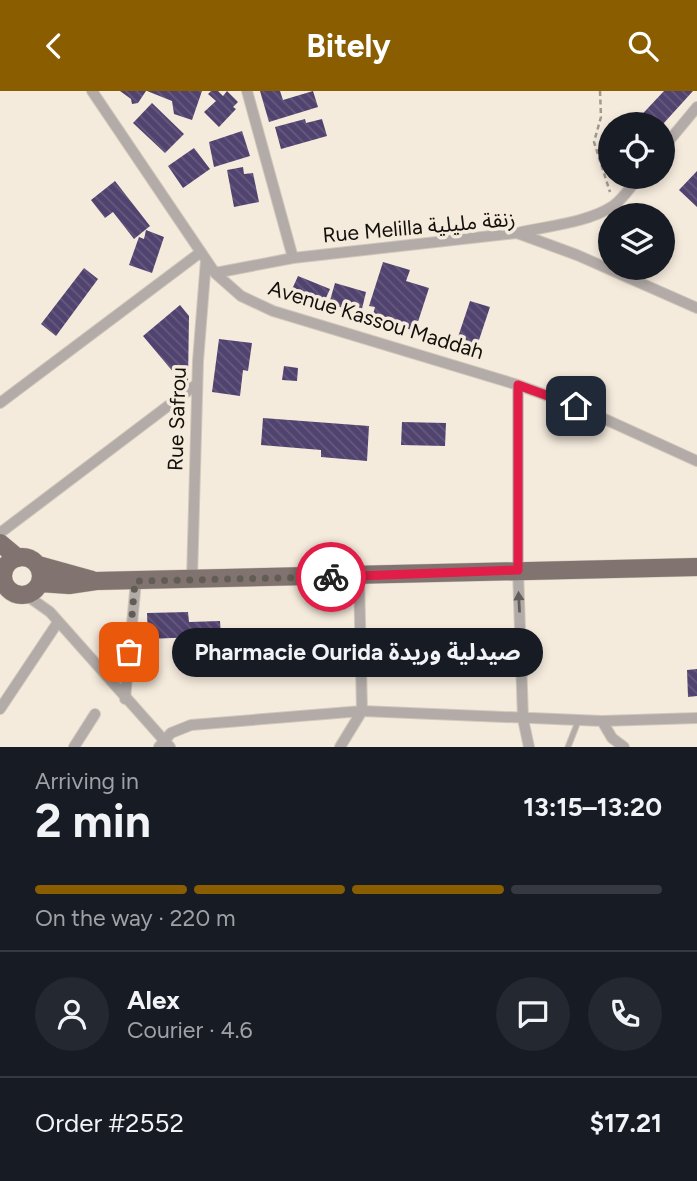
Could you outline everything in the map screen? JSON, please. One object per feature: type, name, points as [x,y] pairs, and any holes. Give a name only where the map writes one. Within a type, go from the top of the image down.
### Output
[{"type":"main road","points":[[0,543],[18,558]]},
{"type":"main road","points":[[35,583],[29,559],[18,558],[2,570],[5,583],[11,591],[35,583],[69,585],[96,581],[697,567]]},
{"type":"street","name":"Avenue Kassou Maddah","points":[[92,91],[215,273],[241,296],[273,311],[451,362],[518,385],[576,406],[697,461]]},
{"type":"street","points":[[247,91],[293,258]]},
{"type":"street","points":[[675,134],[697,107]]},
{"type":"street","points":[[617,203],[629,189]]},
{"type":"street","points":[[517,233],[579,219],[598,212]]},
{"type":"street","name":"Rue Melilla زنقة مليلية","points":[[215,273],[293,258],[517,233],[577,255],[697,308]]},
{"type":"street","name":"Rue Safrou","points":[[192,579],[203,255]]},
{"type":"street","points":[[0,403],[203,255]]},
{"type":"street","points":[[0,533],[197,384]]},
{"type":"street","points":[[518,385],[518,570],[523,719],[529,747]]},
{"type":"street","points":[[340,747],[362,711],[359,576]]},
{"type":"street","points":[[125,699],[135,581]]},
{"type":"street","points":[[35,583],[50,612],[164,745],[178,729],[191,725],[362,711],[602,721],[697,718]]},
{"type":"street","points":[[2,702],[58,622]]},
{"type":"street","points":[[74,747],[95,714]]},
{"type":"street","points":[[602,721],[612,739],[624,747]]},
{"type":"lane","points":[[568,747],[579,719]]},
{"type":"path","points":[[600,91],[601,117],[595,131],[594,149],[614,203]]},
{"type":"building","points":[[120,91],[146,91],[138,103],[132,104],[131,99]]},
{"type":"building","points":[[147,91],[202,91],[192,120],[174,114],[172,101]]},
{"type":"building","points":[[218,91],[223,96],[227,91],[238,102],[233,107],[236,109],[219,127],[204,112],[216,101],[208,94]]},
{"type":"building","points":[[260,91],[280,91],[283,100],[313,91],[318,107],[269,122]]},
{"type":"building","points":[[664,91],[693,91],[674,112],[644,112]]},
{"type":"building","points":[[152,103],[184,134],[165,153],[133,123]]},
{"type":"building","points":[[305,119],[306,123],[322,119],[327,136],[281,149],[275,127]]},
{"type":"building","points":[[242,131],[250,156],[214,167],[209,142]]},
{"type":"building","points":[[194,148],[210,169],[183,188],[168,166]]},
{"type":"building","points":[[243,167],[244,174],[253,173],[259,202],[234,207],[227,170]]},
{"type":"building","points":[[697,171],[697,207],[679,190]]},
{"type":"building","points":[[115,181],[150,226],[134,239],[113,212],[105,218],[91,200]]},
{"type":"building","points":[[146,230],[164,237],[152,273],[129,265],[139,237],[144,239]]},
{"type":"building","points":[[383,262],[410,270],[406,281],[429,288],[415,331],[372,318],[375,307],[369,306]]},
{"type":"building","points":[[84,268],[98,279],[56,336],[41,324]]},
{"type":"building","points":[[298,276],[330,289],[321,309],[289,296]]},
{"type":"building","points":[[335,283],[366,292],[361,313],[329,304]]},
{"type":"building","points":[[470,301],[490,307],[477,346],[457,340]]},
{"type":"building","points":[[180,305],[189,316],[188,383],[185,386],[143,336]]},
{"type":"building","points":[[219,339],[252,343],[248,371],[243,370],[240,396],[212,392]]},
{"type":"building","points":[[284,366],[298,368],[297,381],[282,380]]},
{"type":"building","points":[[263,418],[369,426],[367,461],[321,457],[321,450],[261,445]]},
{"type":"building","points":[[402,422],[446,423],[445,446],[401,445]]},
{"type":"building","points":[[188,612],[189,622],[220,621],[221,636],[148,639],[147,613]]},
{"type":"building","points":[[697,669],[697,696],[688,697],[687,670]]},
{"type":"way so far","points":[[129,652],[135,581],[331,577]]},
{"type":"place","name":"Pharmacie Ourida صيدلية وريدة","points":[[129,652]]},
{"type":"route","points":[[331,577],[518,570],[518,385],[576,406]]}]
